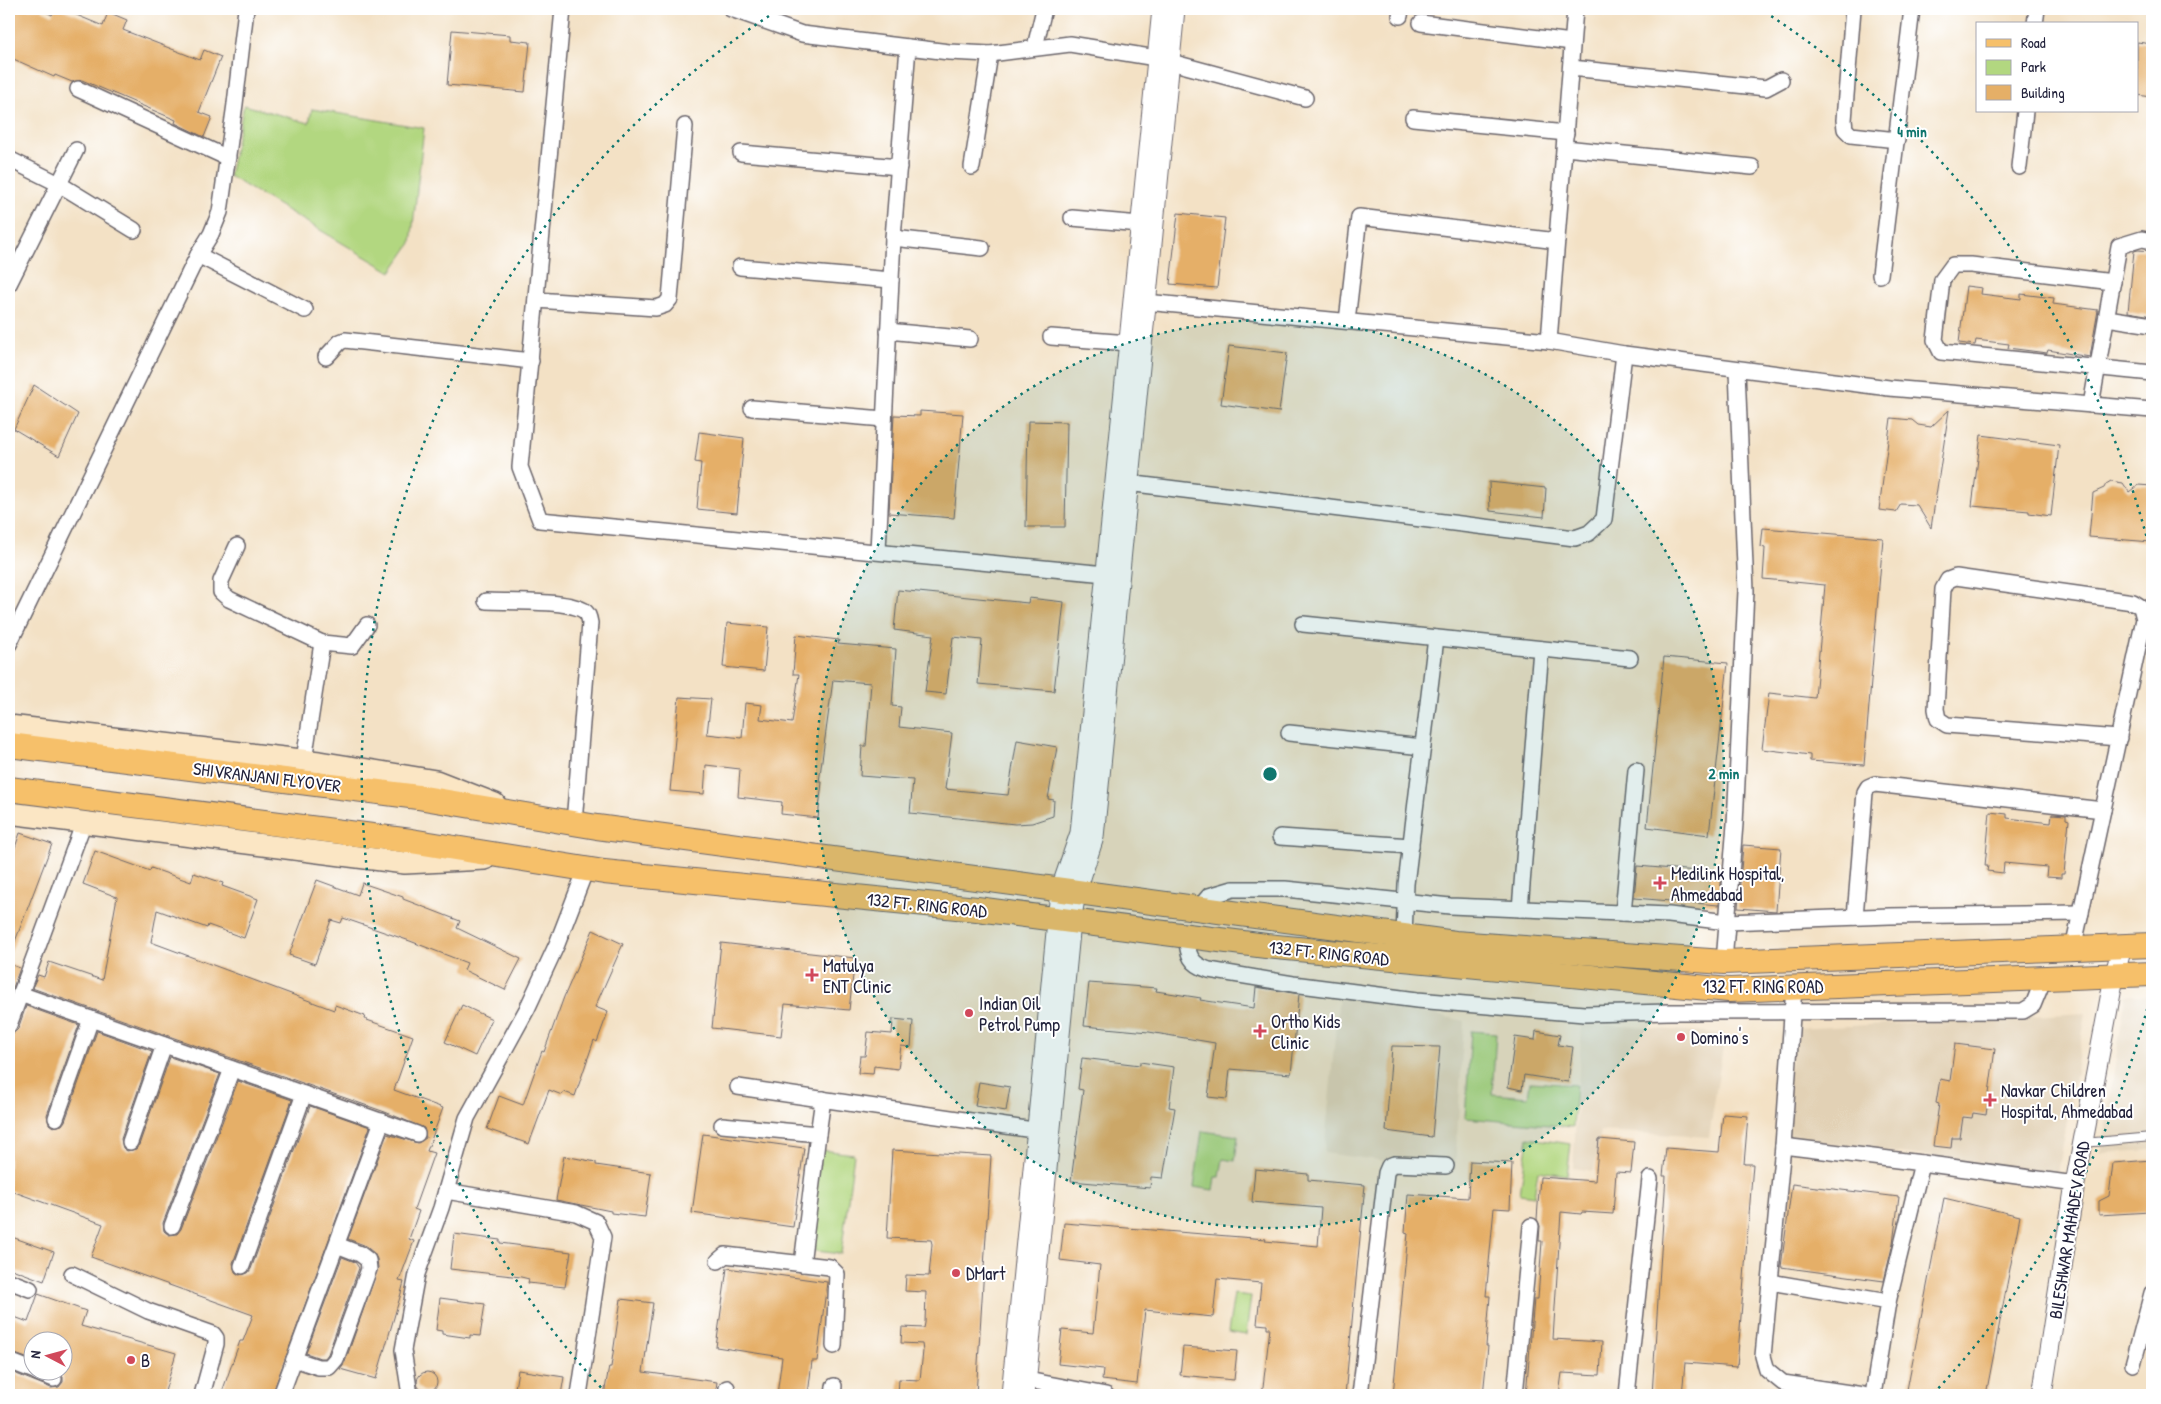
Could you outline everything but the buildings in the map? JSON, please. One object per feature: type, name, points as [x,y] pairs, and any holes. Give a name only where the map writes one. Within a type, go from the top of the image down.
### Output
[{"type":"main road","points":[[9,726],[304,760],[436,781],[524,815]]},
{"type":"main road","name":"SHIVRANJANI FLYOVER","points":[[9,745],[418,797],[524,815]]},
{"type":"main road","points":[[9,789],[411,841],[510,857]]},
{"type":"main road","points":[[9,813],[405,863],[510,857]]},
{"type":"main road","name":"132 FT. RING ROAD","points":[[524,815],[574,824],[1068,892],[1455,943],[1724,962],[2152,945]]},
{"type":"main road","name":"132 FT. RING ROAD","points":[[510,857],[586,869],[977,909],[1186,936],[1364,956],[1728,990],[2152,974]]},
{"type":"street","points":[[9,644],[198,255],[211,234],[220,212],[246,9]]},
{"type":"street","points":[[563,9],[520,467],[540,520],[1106,574]]},
{"type":"street","points":[[732,9],[802,34],[908,47],[990,54],[1070,44],[1163,60],[1305,98]]},
{"type":"street","points":[[1035,47],[1044,9]]},
{"type":"street","points":[[1068,892],[1094,837],[1122,483],[1163,60],[1162,9]]},
{"type":"street","points":[[1106,1395],[1019,1387],[1064,921],[1080,833],[1106,574],[1122,483],[1129,343],[1140,302],[1140,224],[1163,60],[1175,9]]},
{"type":"street","points":[[1550,341],[1575,9]]},
{"type":"street","points":[[1853,9],[1844,120],[1845,129],[1851,135],[1896,140]]},
{"type":"street","points":[[1880,275],[1912,9]]},
{"type":"street","points":[[2035,22],[2037,9]]},
{"type":"street","points":[[1421,23],[1572,42]]},
{"type":"street","points":[[878,551],[893,238],[908,47]]},
{"type":"street","points":[[972,167],[990,54]]},
{"type":"street","points":[[1570,68],[1766,88],[1781,80]]},
{"type":"street","points":[[78,89],[228,158]]},
{"type":"street","points":[[2019,168],[2025,112]]},
{"type":"street","points":[[1413,118],[1752,167]]},
{"type":"street","points":[[536,300],[656,308],[665,305],[670,299],[685,126]]},
{"type":"street","points":[[9,284],[76,150]]},
{"type":"street","points":[[741,153],[899,167]]},
{"type":"street","points":[[9,159],[59,184],[134,230]]},
{"type":"street","points":[[1347,321],[1359,216],[1557,241]]},
{"type":"street","points":[[1072,218],[1140,224]]},
{"type":"street","points":[[893,238],[982,248]]},
{"type":"street","points":[[2091,405],[2119,246],[2142,239],[2152,241]]},
{"type":"street","points":[[198,255],[305,310]]},
{"type":"street","points":[[2113,282],[1971,265],[1953,266],[1942,280],[1935,340],[1941,352],[2152,373]]},
{"type":"street","points":[[740,267],[891,280]]},
{"type":"street","points":[[1140,302],[1550,341],[1736,370],[1889,388],[2152,410]]},
{"type":"street","points":[[2106,318],[2152,325]]},
{"type":"street","points":[[888,330],[970,339]]},
{"type":"street","points":[[1051,337],[1129,343]]},
{"type":"street","points":[[326,357],[344,340],[530,361]]},
{"type":"street","points":[[1122,483],[1575,538],[1589,533],[1604,520],[1624,354]]},
{"type":"street","points":[[1724,962],[1735,824],[1746,591],[1736,370]]},
{"type":"street","points":[[752,408],[884,419]]},
{"type":"street","points":[[237,546],[221,580],[221,592],[229,600],[322,643],[352,646],[367,625]]},
{"type":"street","points":[[2073,949],[2119,738],[2144,619],[2141,607],[2132,602],[1956,577],[1948,580],[1943,589],[1936,709],[1938,719],[1947,725],[2119,738]]},
{"type":"street","points":[[486,601],[561,605],[582,609],[588,614],[590,623],[574,824]]},
{"type":"street","points":[[1303,624],[1630,658]]},
{"type":"street","points":[[1404,936],[1405,901],[1436,638]]},
{"type":"street","points":[[304,760],[322,643]]},
{"type":"street","points":[[1520,909],[1541,648]]},
{"type":"street","points":[[1289,732],[1423,747]]},
{"type":"street","points":[[1623,913],[1636,770]]},
{"type":"street","points":[[1855,918],[1865,792],[1868,787],[1875,784],[2103,810]]},
{"type":"street","points":[[9,1025],[84,822]]},
{"type":"street","points":[[1280,836],[1411,846]]},
{"type":"street","points":[[410,1395],[403,1350],[417,1274],[446,1191],[467,1118],[527,1009],[557,944],[586,869]]},
{"type":"street","points":[[1198,909],[1209,896],[1233,889],[1285,889],[1405,901],[1520,909],[1670,915],[1727,922],[2081,913]]},
{"type":"street","points":[[1186,936],[1187,951],[1197,966],[1209,970],[1293,984],[1417,1000],[1584,1014],[2023,1011],[2033,1004],[2044,978]]},
{"type":"street","name":"BILESHWAR MAHADEV ROAD","points":[[2042,1395],[2075,1184],[2114,976],[2122,947]]},
{"type":"street","points":[[1794,987],[1783,1146],[1763,1356],[1767,1370],[1783,1383],[1863,1395]]},
{"type":"street","points":[[20,994],[417,1134]]},
{"type":"street","points":[[56,1118],[91,1020]]},
{"type":"street","points":[[130,1142],[164,1045]]},
{"type":"street","points":[[172,1226],[232,1069]]},
{"type":"street","points":[[738,1086],[1044,1132]]},
{"type":"street","points":[[242,1266],[304,1094]]},
{"type":"street","points":[[802,1264],[823,1099]]},
{"type":"street","points":[[281,1395],[382,1121]]},
{"type":"street","points":[[722,1125],[818,1134]]},
{"type":"street","points":[[1783,1146],[2075,1184]]},
{"type":"street","points":[[1873,1395],[1888,1302],[1922,1163]]},
{"type":"street","points":[[1360,1395],[1386,1172],[1389,1166],[1394,1164],[1446,1166]]},
{"type":"street","points":[[1627,1395],[1650,1179]]},
{"type":"street","points":[[446,1191],[576,1213],[596,1222],[603,1237],[579,1395]]},
{"type":"street","points":[[1515,1395],[1531,1226]]},
{"type":"street","points":[[294,1359],[318,1367],[329,1367],[336,1360],[369,1268],[368,1260],[360,1254],[337,1245]]},
{"type":"street","points":[[718,1261],[725,1255],[830,1267],[837,1274],[834,1346]]},
{"type":"street","points":[[72,1274],[146,1317],[213,1334],[216,1338],[202,1395]]},
{"type":"street","points":[[9,1281],[30,1289]]},
{"type":"street","points":[[1770,1282],[1888,1302]]},
{"type":"street","points":[[2133,1364],[2147,1335],[2152,1293]]},
{"type":"street","points":[[9,1361],[22,1366]]},
{"type":"lane","points":[[2083,1143],[2152,1138]]},
{"type":"shaded area","points":[[1339,994],[1464,1021],[1455,1170],[1324,1153]]},
{"type":"shaded area","points":[[2126,995],[2152,996],[2152,1150],[2101,1153]]},
{"type":"shaded area","points":[[2086,1013],[2058,1173],[1778,1137],[1796,1029]]},
{"type":"shaded area","points":[[1582,1023],[1725,1034],[1709,1137],[1601,1131],[1594,1171],[1573,1168]]},
{"type":"green space","points":[[244,105],[309,123],[312,109],[424,128],[411,243],[391,272],[229,176]]},
{"type":"green space","points":[[1471,1031],[1496,1033],[1492,1094],[1528,1097],[1530,1082],[1576,1085],[1573,1127],[1465,1118]]},
{"type":"green space","points":[[1202,1131],[1238,1136],[1235,1161],[1223,1159],[1220,1177],[1215,1177],[1213,1190],[1194,1187]]},
{"type":"green space","points":[[1528,1138],[1571,1144],[1567,1175],[1538,1171],[1534,1196],[1520,1194]]},
{"type":"green space","points":[[821,1150],[854,1154],[841,1254],[808,1250]]},
{"type":"green space","points":[[1234,1294],[1251,1296],[1246,1335],[1228,1332]]},
{"type":"place","name":"Medilink Hospital, Ahmedabad","points":[[1660,883]]},
{"type":"place","name":"Matulya ENT Clinic","points":[[812,975]]},
{"type":"place","name":"Indian Oil Petrol Pump","points":[[969,1013]]},
{"type":"place","name":"Ortho Kids Clinic","points":[[1260,1031]]},
{"type":"place","name":"Domino's","points":[[1681,1037]]},
{"type":"place","name":"Navkar Children Hospital, Ahmedabad","points":[[1990,1100]]},
{"type":"place","name":"DMart","points":[[956,1273]]},
{"type":"place","name":"B","points":[[131,1360]]}]
